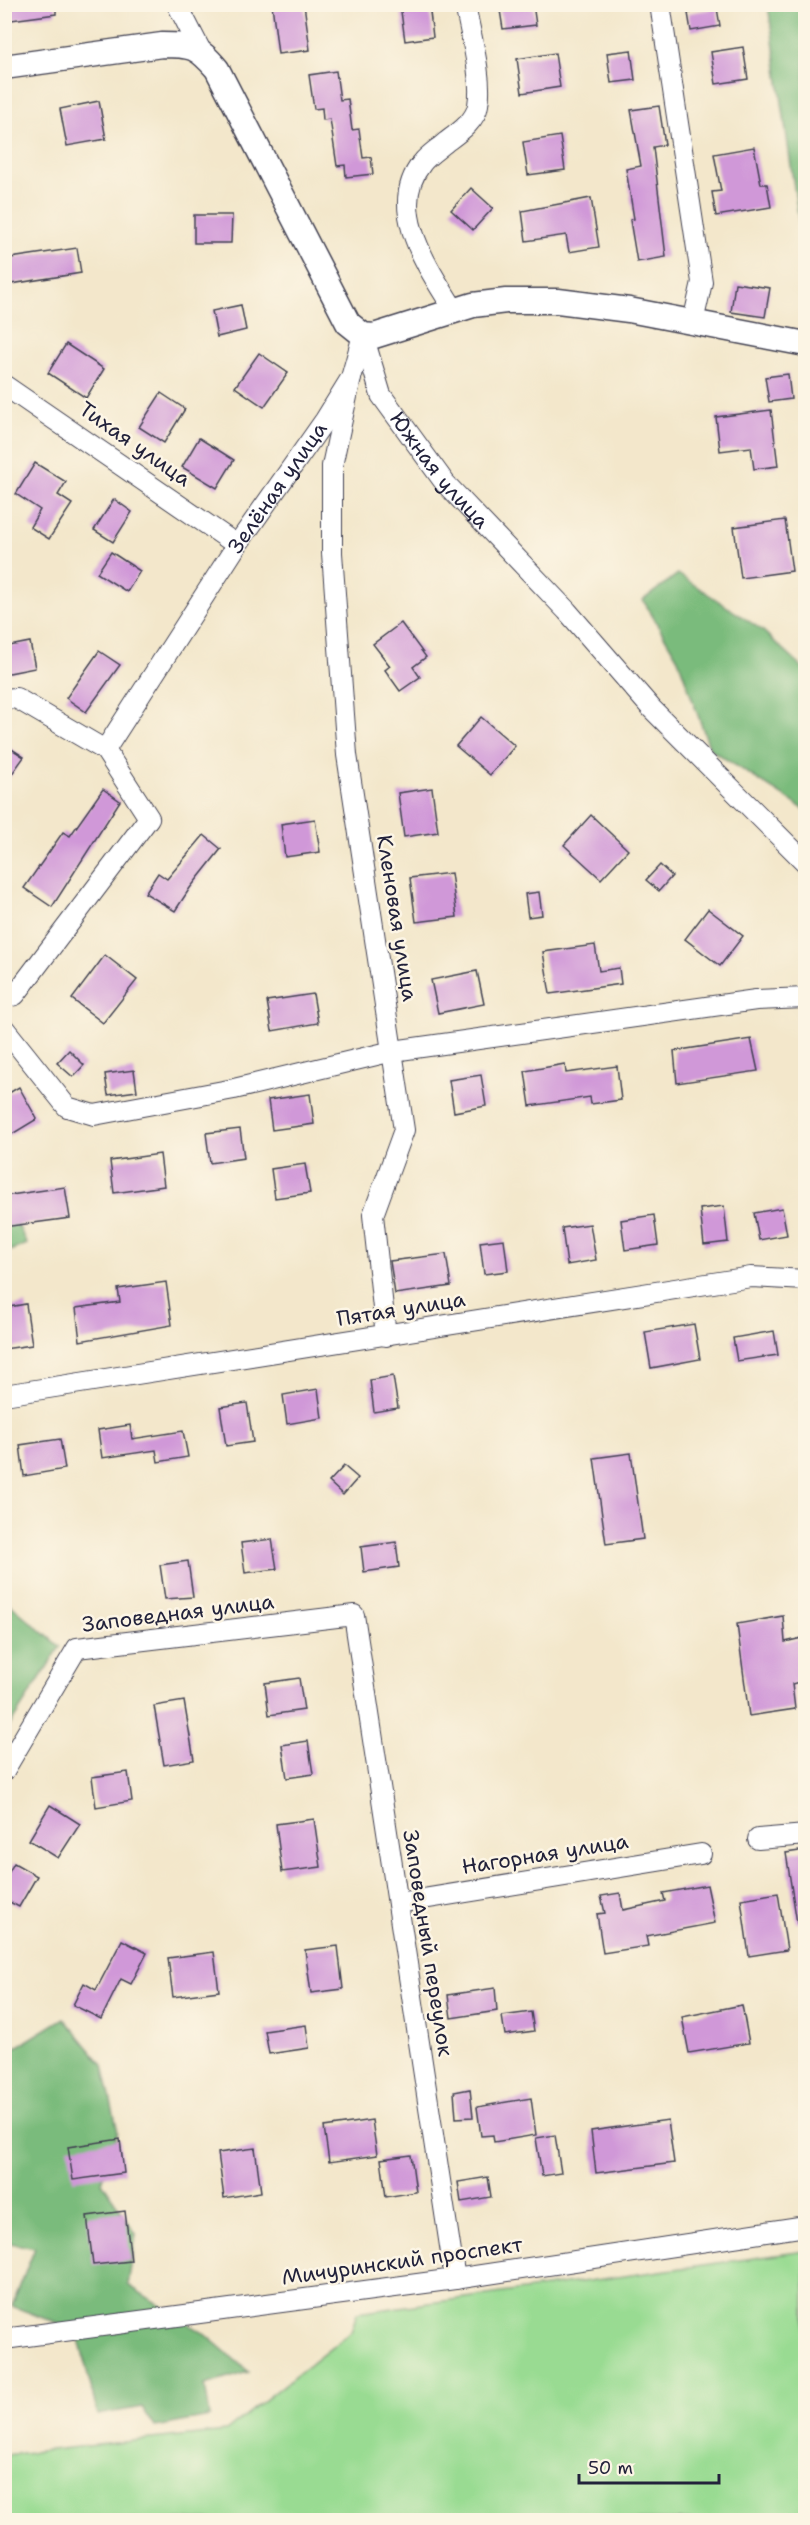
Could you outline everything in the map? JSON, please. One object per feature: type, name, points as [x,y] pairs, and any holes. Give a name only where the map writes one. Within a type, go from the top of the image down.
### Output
[{"type":"street","name":"Южная улица","points":[[177,4],[201,51],[217,69],[348,323],[363,335],[381,395],[445,483],[567,611],[652,709],[806,863]]},
{"type":"street","points":[[454,310],[427,264],[408,219],[409,189],[421,164],[466,126],[478,106],[478,80],[465,4]]},
{"type":"street","points":[[660,4],[702,282],[693,322]]},
{"type":"street","points":[[4,67],[162,45],[182,45],[201,51]]},
{"type":"street","points":[[363,335],[385,334],[454,310],[506,301],[558,301],[629,310],[806,344]]},
{"type":"street","name":"Зелёная улица","points":[[105,750],[237,545],[351,378],[363,335]]},
{"type":"street","name":"Кленовая улица","points":[[351,378],[332,466],[332,552],[348,755],[404,1130],[373,1215],[386,1336]]},
{"type":"street","name":"Тихая улица","points":[[4,385],[237,545]]},
{"type":"street","points":[[4,699],[16,698],[105,750],[148,818],[15,995],[4,998]]},
{"type":"street","points":[[4,1028],[67,1107],[94,1115],[234,1089],[393,1051],[756,1000],[806,998]]},
{"type":"street","name":"Пятая улица","points":[[4,1395],[751,1277],[806,1280]]},
{"type":"street","name":"Заповедная улица","points":[[4,1771],[77,1648],[354,1615]]},
{"type":"street","name":"Заповедный переулок","points":[[354,1615],[455,2279]]},
{"type":"street","points":[[758,1839],[806,1835]]},
{"type":"street","name":"Нагорная улица","points":[[398,1902],[700,1854]]},
{"type":"street","name":"Мичуринский проспект","points":[[4,2339],[455,2279],[806,2226]]},
{"type":"green space","points":[[768,5],[805,5],[805,264]]},
{"type":"green space","points":[[678,574],[762,630],[805,670],[805,810],[710,749],[678,659],[643,600]]},
{"type":"green space","points":[[4,1195],[27,1244],[5,1253],[4,1253]]},
{"type":"green space","points":[[5,1600],[60,1647],[5,1733]]},
{"type":"green space","points":[[64,2018],[103,2065],[118,2132],[102,2182],[136,2234],[128,2285],[202,2332],[249,2372],[205,2385],[210,2417],[155,2427],[142,2407],[98,2415],[77,2331],[12,2306],[35,2248],[5,2242],[4,2055]]},
{"type":"green space","points":[[805,2251],[805,2520],[5,2520],[5,2455],[226,2431],[351,2332],[357,2313]]},
{"type":"building","points":[[4,4],[56,4],[56,14],[4,21]]},
{"type":"building","points":[[272,4],[304,4],[310,50],[278,54]]},
{"type":"building","points":[[400,4],[429,4],[433,37],[405,41]]},
{"type":"building","points":[[499,4],[533,4],[536,25],[503,29]]},
{"type":"building","points":[[717,8],[720,26],[691,31],[688,13]]},
{"type":"building","points":[[743,47],[748,79],[716,84],[711,52]]},
{"type":"building","points":[[631,50],[635,80],[611,83],[607,53]]},
{"type":"building","points":[[555,53],[560,87],[522,93],[517,59]]},
{"type":"building","points":[[336,71],[340,100],[348,99],[352,130],[359,129],[363,158],[371,157],[373,174],[346,177],[345,165],[337,166],[330,119],[323,120],[322,108],[314,109],[309,75]]},
{"type":"building","points":[[99,101],[106,139],[67,146],[60,109]]},
{"type":"building","points":[[659,106],[665,145],[653,147],[666,257],[637,262],[630,220],[634,219],[626,169],[641,166],[631,110]]},
{"type":"building","points":[[560,136],[565,170],[528,175],[523,142]]},
{"type":"building","points":[[754,147],[761,184],[767,184],[771,207],[716,216],[712,192],[721,191],[714,154]]},
{"type":"building","points":[[471,188],[493,208],[473,230],[451,210]]},
{"type":"building","points":[[591,198],[599,247],[569,252],[566,235],[526,241],[522,211]]},
{"type":"building","points":[[194,215],[232,215],[231,243],[194,243]]},
{"type":"building","points":[[77,248],[81,273],[4,285],[4,259]]},
{"type":"building","points":[[735,283],[770,288],[765,317],[731,312]]},
{"type":"building","points":[[241,305],[246,330],[217,337],[212,311]]},
{"type":"building","points":[[66,344],[104,369],[86,398],[48,373]]},
{"type":"building","points":[[259,353],[288,373],[264,407],[235,387]]},
{"type":"building","points":[[788,374],[791,399],[769,402],[765,377]]},
{"type":"building","points":[[161,393],[185,409],[164,443],[139,427]]},
{"type":"building","points":[[771,410],[778,466],[754,469],[751,447],[720,451],[716,417]]},
{"type":"building","points":[[199,438],[234,460],[217,488],[182,467]]},
{"type":"building","points":[[35,463],[66,482],[58,495],[72,504],[49,539],[30,527],[40,510],[16,494]]},
{"type":"building","points":[[114,499],[132,512],[113,542],[94,530]]},
{"type":"building","points":[[785,520],[792,571],[741,578],[734,527]]},
{"type":"building","points":[[111,552],[140,571],[127,592],[97,573]]},
{"type":"building","points":[[401,623],[426,657],[413,667],[420,677],[400,691],[385,670],[390,666],[373,644]]},
{"type":"building","points":[[30,642],[35,668],[4,674],[4,647]]},
{"type":"building","points":[[99,651],[120,665],[86,712],[66,698]]},
{"type":"building","points":[[481,717],[515,746],[490,775],[456,746]]},
{"type":"building","points":[[4,744],[24,757],[4,785]]},
{"type":"building","points":[[432,788],[438,832],[404,837],[398,793]]},
{"type":"building","points":[[103,789],[120,801],[52,907],[24,888],[63,832],[70,836]]},
{"type":"building","points":[[591,815],[628,850],[601,879],[564,845]]},
{"type":"building","points":[[315,819],[320,852],[285,857],[281,824]]},
{"type":"building","points":[[204,835],[221,849],[175,911],[145,893],[158,873],[167,879]]},
{"type":"building","points":[[660,865],[672,876],[659,891],[646,880]]},
{"type":"building","points":[[451,873],[457,917],[416,922],[410,878]]},
{"type":"building","points":[[539,892],[542,915],[528,917],[525,894]]},
{"type":"building","points":[[708,909],[743,936],[720,966],[685,939]]},
{"type":"building","points":[[595,945],[599,971],[619,968],[621,984],[550,994],[543,952]]},
{"type":"building","points":[[105,955],[137,980],[103,1023],[72,999]]},
{"type":"building","points":[[477,971],[484,1004],[438,1013],[431,980]]},
{"type":"building","points":[[313,994],[318,1023],[272,1031],[267,1001]]},
{"type":"building","points":[[751,1039],[758,1071],[677,1083],[674,1051]]},
{"type":"building","points":[[69,1050],[84,1065],[73,1077],[57,1063]]},
{"type":"building","points":[[565,1064],[566,1073],[617,1066],[621,1100],[591,1104],[590,1097],[530,1106],[525,1071]]},
{"type":"building","points":[[134,1070],[137,1091],[108,1095],[105,1074]]},
{"type":"building","points":[[481,1075],[486,1106],[454,1112],[449,1080]]},
{"type":"building","points":[[19,1087],[37,1119],[4,1139],[4,1096]]},
{"type":"building","points":[[310,1094],[314,1124],[272,1130],[268,1100]]},
{"type":"building","points":[[240,1129],[244,1158],[210,1163],[206,1133]]},
{"type":"building","points":[[160,1154],[164,1186],[114,1193],[110,1161]]},
{"type":"building","points":[[305,1164],[310,1193],[275,1198],[271,1169]]},
{"type":"building","points":[[65,1187],[70,1218],[4,1227],[4,1196]]},
{"type":"building","points":[[724,1206],[728,1242],[704,1245],[700,1209]]},
{"type":"building","points":[[782,1208],[787,1235],[759,1240],[754,1213]]},
{"type":"building","points":[[654,1215],[658,1245],[625,1250],[621,1220]]},
{"type":"building","points":[[590,1224],[596,1260],[567,1265],[562,1228]]},
{"type":"building","points":[[504,1239],[508,1271],[484,1274],[480,1242]]},
{"type":"building","points":[[446,1254],[451,1286],[395,1294],[390,1261]]},
{"type":"building","points":[[166,1282],[172,1325],[80,1341],[76,1308],[120,1302],[118,1289]]},
{"type":"building","points":[[26,1304],[32,1345],[4,1349],[4,1308]]},
{"type":"building","points":[[694,1324],[700,1359],[651,1368],[645,1332]]},
{"type":"building","points":[[774,1331],[778,1355],[737,1361],[733,1338]]},
{"type":"building","points":[[393,1376],[398,1408],[374,1412],[370,1380]]},
{"type":"building","points":[[318,1389],[322,1418],[287,1424],[283,1395]]},
{"type":"building","points":[[247,1403],[253,1442],[226,1446],[220,1407]]},
{"type":"building","points":[[130,1425],[132,1439],[183,1431],[188,1457],[158,1462],[156,1450],[102,1458],[98,1430]]},
{"type":"building","points":[[60,1439],[65,1469],[24,1476],[20,1445]]},
{"type":"building","points":[[631,1453],[643,1539],[606,1544],[594,1458]]},
{"type":"building","points":[[344,1466],[358,1478],[343,1495],[329,1482]]},
{"type":"building","points":[[272,1539],[277,1569],[245,1573],[241,1543]]},
{"type":"building","points":[[396,1542],[399,1567],[364,1572],[361,1547]]},
{"type":"building","points":[[188,1561],[193,1597],[165,1599],[160,1565]]},
{"type":"building","points":[[783,1616],[785,1642],[802,1638],[806,1680],[792,1684],[795,1709],[749,1716],[737,1624]]},
{"type":"building","points":[[299,1678],[304,1710],[269,1715],[265,1683]]},
{"type":"building","points":[[184,1701],[194,1760],[164,1765],[154,1706]]},
{"type":"building","points":[[308,1741],[313,1774],[287,1778],[282,1745]]},
{"type":"building","points":[[128,1772],[132,1801],[96,1807],[92,1777]]},
{"type":"building","points":[[50,1805],[80,1824],[58,1858],[29,1840]]},
{"type":"building","points":[[314,1819],[321,1867],[282,1872],[276,1824]]},
{"type":"building","points":[[806,1850],[806,1922],[797,1923],[786,1853]]},
{"type":"building","points":[[14,1863],[37,1876],[19,1907],[4,1899],[4,1881]]},
{"type":"building","points":[[707,1885],[715,1923],[646,1936],[648,1946],[603,1953],[597,1914],[605,1913],[601,1896],[620,1893],[623,1910],[665,1901],[663,1893]]},
{"type":"building","points":[[778,1893],[787,1950],[749,1956],[741,1899]]},
{"type":"building","points":[[122,1940],[147,1953],[131,1984],[121,1979],[101,2019],[73,2005],[84,1983],[96,1990]]},
{"type":"building","points":[[338,1946],[343,1989],[311,1993],[305,1950]]},
{"type":"building","points":[[214,1952],[219,1991],[173,1997],[168,1958]]},
{"type":"building","points":[[495,1988],[497,2011],[451,2018],[448,1995]]},
{"type":"building","points":[[742,2005],[749,2043],[689,2053],[682,2017]]},
{"type":"building","points":[[531,2012],[534,2031],[505,2035],[502,2016]]},
{"type":"building","points":[[306,2025],[309,2048],[269,2054],[265,2031]]},
{"type":"building","points":[[470,2089],[473,2117],[456,2118],[454,2092]]},
{"type":"building","points":[[531,2098],[536,2135],[494,2142],[493,2135],[481,2136],[477,2107]]},
{"type":"building","points":[[372,2120],[377,2155],[329,2162],[324,2127]]},
{"type":"building","points":[[668,2120],[674,2163],[596,2173],[591,2131]]},
{"type":"building","points":[[555,2135],[561,2173],[542,2176],[536,2138]]},
{"type":"building","points":[[120,2139],[124,2173],[73,2180],[68,2147]]},
{"type":"building","points":[[255,2148],[261,2192],[224,2198],[218,2153]]},
{"type":"building","points":[[411,2155],[416,2192],[386,2197],[381,2159]]},
{"type":"building","points":[[488,2177],[491,2197],[461,2202],[458,2182]]},
{"type":"building","points":[[125,2211],[131,2261],[93,2265],[87,2216]]}]
